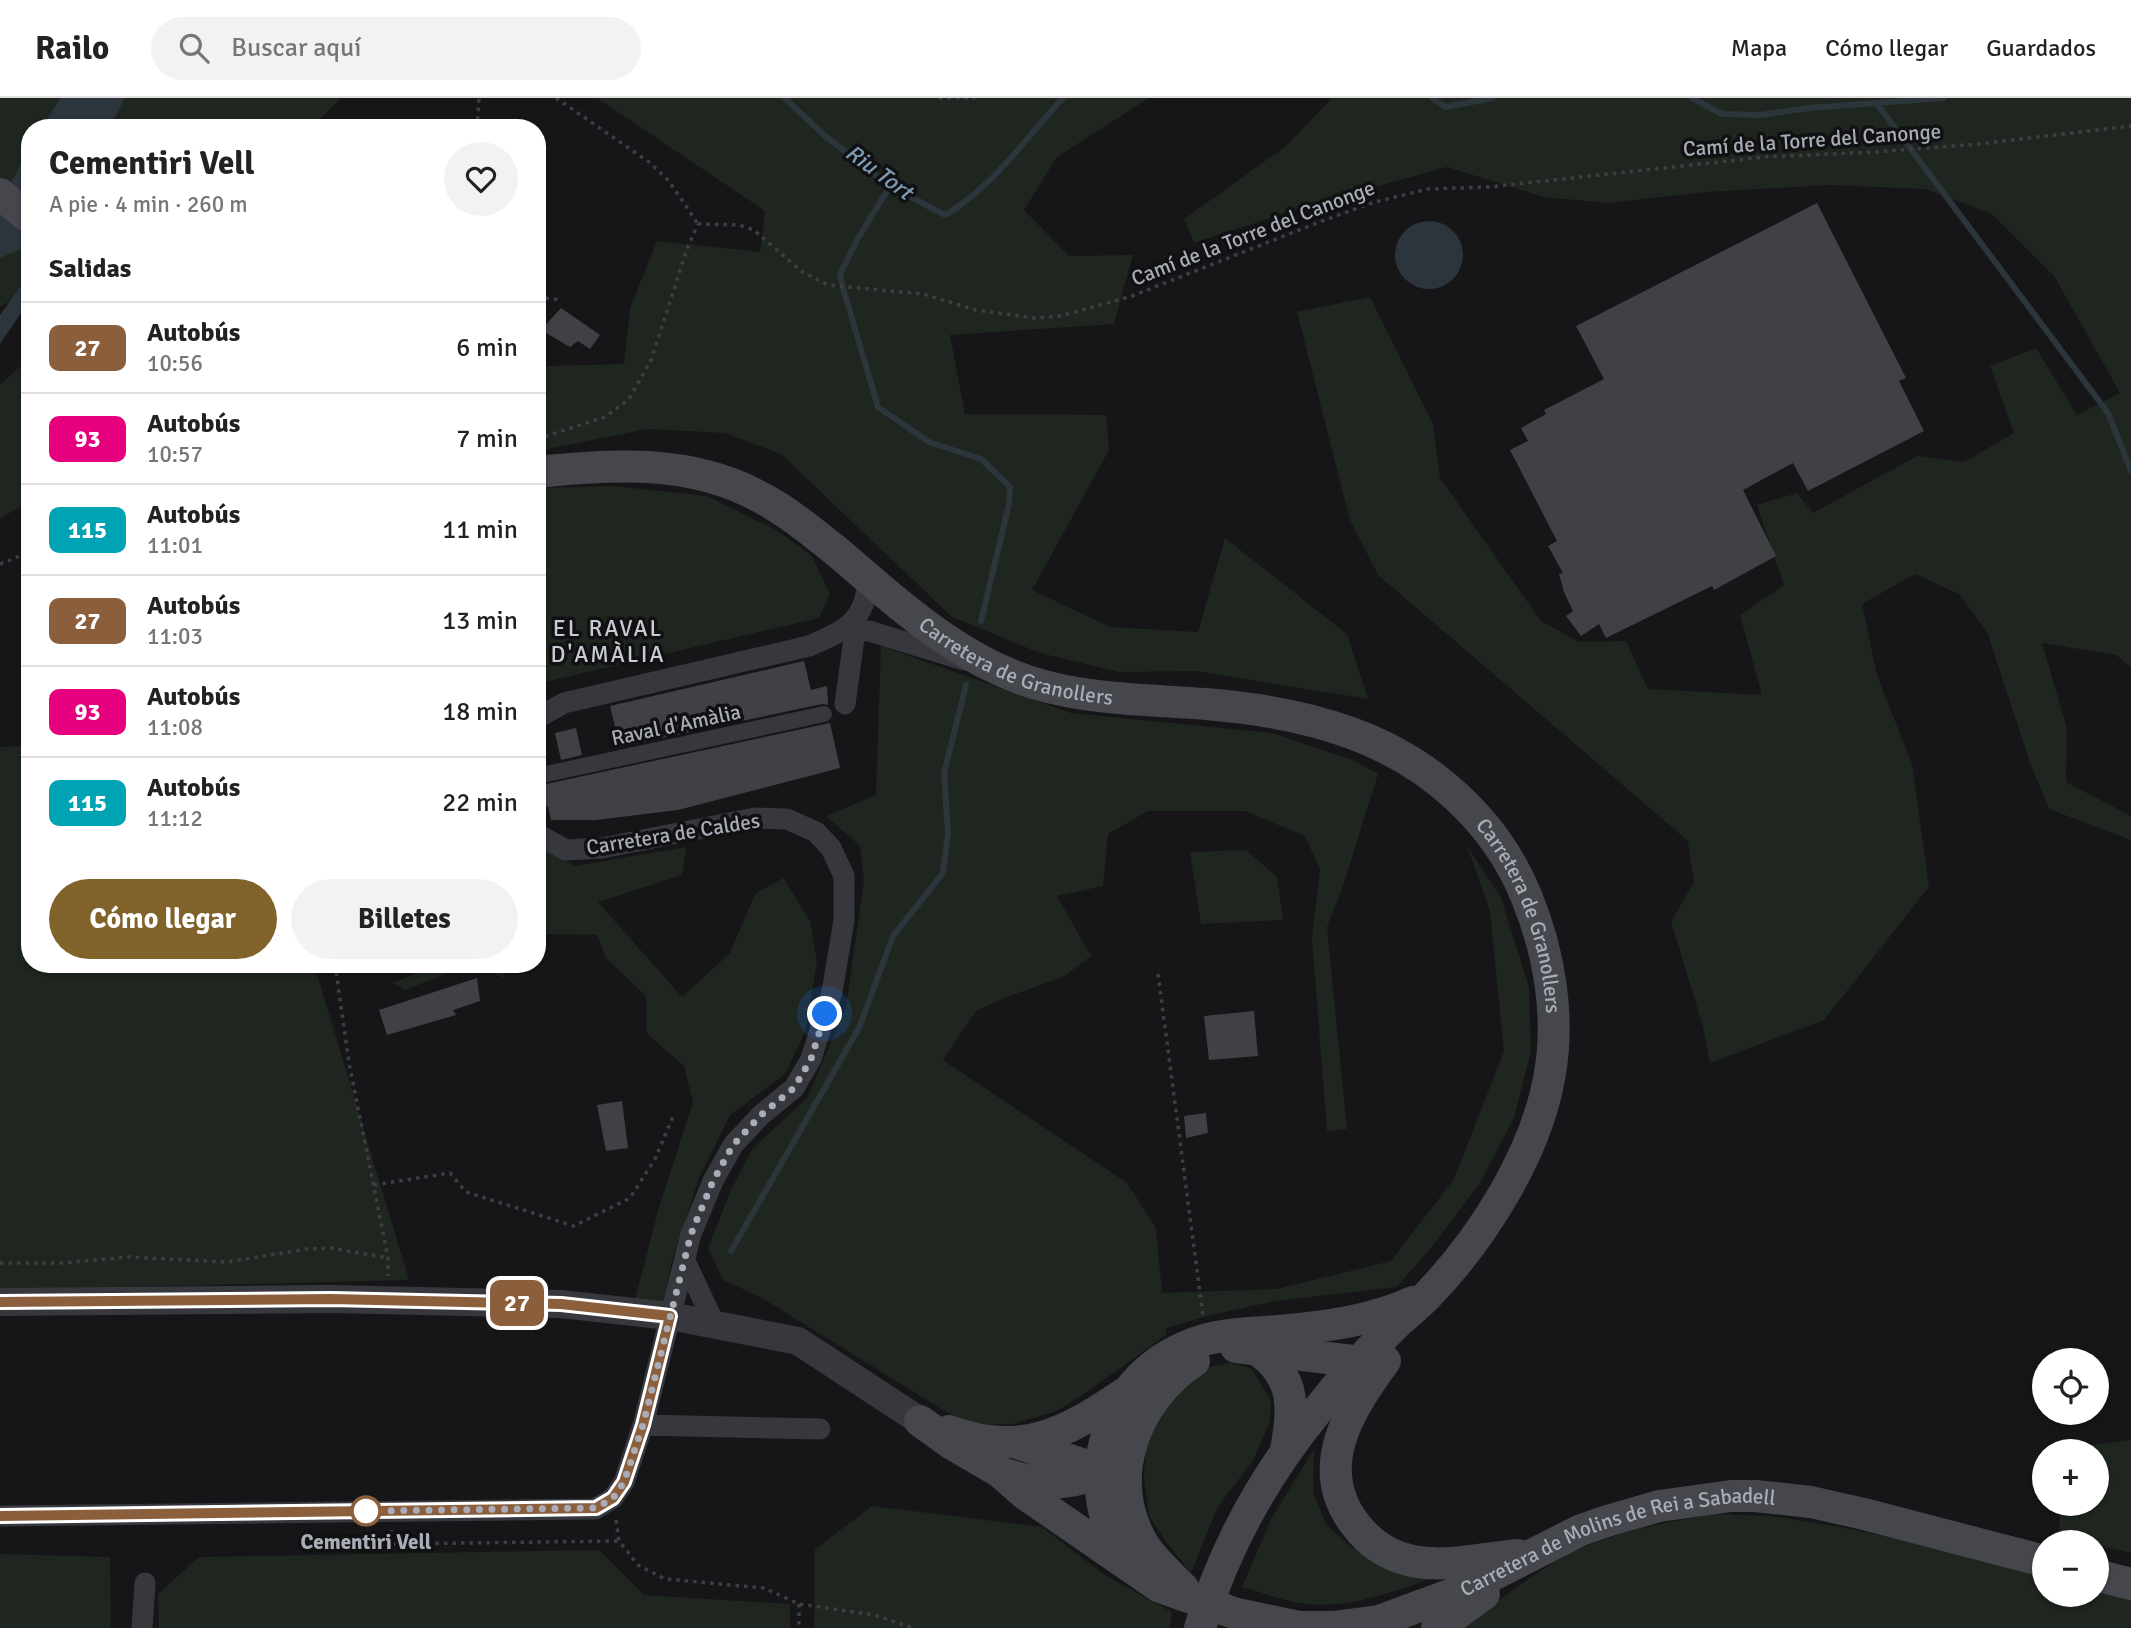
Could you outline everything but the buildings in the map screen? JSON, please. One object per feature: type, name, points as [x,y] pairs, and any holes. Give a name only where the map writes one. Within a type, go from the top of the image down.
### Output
[{"type":"main road","points":[[0,194],[21,211]]},
{"type":"main road","points":[[546,471],[583,467],[646,466],[710,477],[759,496],[775,506],[821,539],[868,579]]},
{"type":"main road","name":"Carretera de Granollers","points":[[868,579],[934,632],[989,666],[1020,679],[1074,693],[1243,708],[1285,715],[1351,733],[1400,754],[1419,766],[1469,808],[1492,835],[1522,886],[1542,940],[1551,991],[1553,1034],[1550,1072],[1542,1107],[1530,1140],[1506,1188],[1484,1225],[1427,1296],[1395,1325],[1320,1407],[1286,1451],[1249,1510],[1203,1603]]},
{"type":"main road","points":[[920,1420],[956,1434],[999,1443],[1044,1438],[1073,1425],[1126,1392],[1148,1369],[1177,1351],[1206,1339],[1356,1320],[1388,1312],[1427,1296]]},
{"type":"main road","points":[[1427,1296],[1362,1391],[1344,1425],[1338,1447],[1336,1472],[1338,1492],[1347,1514],[1377,1546],[1394,1556],[1411,1561],[1439,1563],[1533,1555]]},
{"type":"main road","points":[[920,1420],[952,1444],[1000,1472],[1031,1483],[1047,1484],[1079,1478],[1100,1470],[1113,1457],[1127,1422],[1142,1404],[1185,1367],[1211,1352],[1239,1347],[1362,1362]]},
{"type":"main road","points":[[1258,1350],[1277,1367],[1291,1395],[1286,1451]]},
{"type":"main road","points":[[1136,1556],[1126,1498],[1127,1457],[1134,1431],[1145,1409],[1162,1387]]},
{"type":"main road","points":[[1100,1470],[1107,1435],[1126,1392]]},
{"type":"main road","points":[[1017,1443],[1100,1470],[1113,1489],[1136,1556]]},
{"type":"main road","points":[[1000,1472],[1025,1494],[1136,1556],[1203,1603]]},
{"type":"main road","name":"Carretera de Molins de Rei a Sabadell","points":[[1203,1603],[1237,1614],[1299,1627],[1334,1628],[1368,1623],[1397,1616],[1464,1590],[1581,1530],[1631,1513],[1706,1499],[1755,1496],[1811,1502],[2032,1558]]},
{"type":"main road","points":[[1437,1628],[1533,1555]]},
{"type":"main road","points":[[2109,1578],[2131,1584]]},
{"type":"street","points":[[845,704],[850,631],[867,594],[868,579]]},
{"type":"street","points":[[546,713],[564,703],[808,646],[850,631],[869,631],[989,666]]},
{"type":"street","name":"Raval d'Amàlia","points":[[546,774],[824,715]]},
{"type":"street","name":"Carretera de Caldes","points":[[0,1516],[596,1508],[613,1498],[624,1482],[643,1425],[691,1234],[713,1181],[733,1145],[761,1115],[794,1088],[811,1059],[834,980],[844,920],[844,876],[831,848],[816,832],[787,819],[755,818],[602,848],[566,850],[546,839]]},
{"type":"street","points":[[685,1261],[715,1325]]},
{"type":"street","points":[[0,1302],[331,1299],[548,1303],[670,1316],[798,1341],[920,1420]]},
{"type":"street","points":[[643,1425],[820,1429]]},
{"type":"street","points":[[142,1628],[145,1583]]},
{"type":"path","points":[[478,119],[479,98]]},
{"type":"path","points":[[546,436],[605,417],[629,399],[651,360],[687,249],[698,224],[669,181],[649,162],[556,98]]},
{"type":"path","points":[[939,98],[975,98]]},
{"type":"path","name":"Camí de la Torre del Canonge","points":[[698,224],[739,225],[754,230],[801,271],[828,285],[911,292],[976,310],[1034,318],[1061,316],[1132,296],[1332,217],[1374,202],[1428,190],[1489,187],[1765,157],[1978,144],[2131,126]]},
{"type":"path","points":[[546,298],[562,300]]},
{"type":"path","points":[[0,565],[21,555]]},
{"type":"path","points":[[0,1264],[129,1258],[227,1262],[307,1249],[331,1248],[388,1258],[349,1063],[336,973]]},
{"type":"path","points":[[1158,974],[1206,1339]]},
{"type":"path","points":[[374,1185],[450,1172],[466,1192],[574,1226],[631,1198],[655,1159],[674,1114]]},
{"type":"path","points":[[390,1544],[619,1541],[638,1565],[665,1579],[764,1588],[799,1604],[875,1615],[913,1628]]},
{"type":"path","points":[[799,1604],[799,1628]]},
{"type":"shaded area","points":[[0,98],[341,98],[320,119],[21,119],[21,294],[0,307]]},
{"type":"shaded area","points":[[60,98],[125,98],[114,119],[47,119]]},
{"type":"shaded area","points":[[597,98],[1149,98],[1057,157],[1024,210],[1069,256],[1133,255],[1114,324],[950,335],[965,414],[1106,415],[1109,450],[1032,590],[1110,627],[1198,632],[1225,538],[1347,634],[1368,699],[1196,671],[1119,672],[1040,653],[952,617],[781,454],[725,433],[648,429],[546,449],[546,366],[624,364],[630,308],[657,241],[760,252],[765,211]]},
{"type":"shaded area","points":[[1332,98],[2131,98],[2131,667],[2116,655],[2042,643],[2067,728],[2066,782],[2131,816],[2131,840],[2049,809],[2031,765],[1987,632],[1959,594],[1915,574],[1862,604],[1877,675],[1912,764],[1929,887],[1824,1020],[1710,1063],[1702,1023],[1671,922],[1694,882],[1688,841],[1378,575],[1350,520],[1297,312],[1370,297],[1433,424],[1440,478],[1541,621],[1579,642],[1626,641],[1648,689],[1762,695],[1740,615],[1784,585],[1757,505],[1797,493],[1813,513],[1917,456],[1964,462],[2014,433],[1990,366],[2036,348],[2077,415],[2120,393],[2054,276],[1992,214],[1926,189],[1829,185],[1707,192],[1607,203],[1544,197],[1447,167],[1310,205],[1194,243],[1184,219],[1286,146]]},
{"type":"shaded area","points":[[21,164],[21,249],[0,258],[0,204]]},
{"type":"shaded area","points":[[1429,221],[1442,224],[1453,231],[1460,242],[1463,255],[1460,268],[1453,279],[1442,286],[1429,289],[1416,286],[1405,279],[1398,268],[1395,255],[1398,242],[1405,231],[1416,224]]},
{"type":"shaded area","points":[[21,285],[21,313],[0,344],[0,315]]},
{"type":"shaded area","points":[[21,365],[21,506],[0,519],[0,385]]},
{"type":"shaded area","points":[[613,486],[707,496],[778,531],[812,556],[830,594],[819,618],[546,682],[546,488]]},
{"type":"shaded area","points":[[881,646],[1071,713],[1272,733],[1355,761],[1378,774],[1342,889],[1327,927],[1347,1129],[1327,1131],[1312,938],[1320,870],[1305,836],[1245,811],[1148,811],[1108,834],[1103,886],[1057,896],[1091,956],[1063,977],[976,1011],[943,1060],[1127,1183],[1156,1228],[1162,1293],[1277,1289],[1391,1261],[1454,1179],[1504,1051],[1490,911],[1467,846],[1501,898],[1529,987],[1531,1051],[1514,1118],[1480,1183],[1431,1248],[1397,1287],[1276,1301],[1166,1328],[1166,1335],[1057,1411],[1013,1424],[980,1425],[946,1412],[762,1298],[723,1280],[708,1248],[731,1190],[752,1149],[807,1098],[846,1007],[864,880],[860,846],[826,816],[876,795]]},
{"type":"shaded area","points":[[21,746],[21,973],[316,973],[409,1280],[0,1290],[0,747]]},
{"type":"shaded area","points":[[686,847],[682,875],[598,902],[682,997],[730,953],[755,894],[783,878],[810,921],[817,963],[805,1032],[785,1074],[730,1115],[699,1178],[672,1260],[663,1303],[634,1303],[658,1211],[693,1102],[684,1066],[647,1034],[646,996],[606,958],[597,935],[546,934],[546,851],[575,866]]},
{"type":"shaded area","points":[[1246,850],[1277,877],[1283,920],[1201,924],[1190,852]]},
{"type":"shaded area","points":[[417,973],[448,973],[405,990],[393,983]]},
{"type":"shaded area","points":[[1230,1363],[1251,1368],[1271,1401],[1270,1421],[1254,1459],[1217,1508],[1191,1573],[1149,1516],[1144,1477],[1146,1441],[1174,1397],[1210,1367]]},
{"type":"shaded area","points":[[2131,1440],[2131,1553],[2109,1548],[2109,1530],[2059,1530],[2060,1516],[2109,1516],[2109,1443]]},
{"type":"shaded area","points":[[1314,1449],[1313,1493],[1326,1524],[1350,1546],[1391,1570],[1438,1576],[1365,1599],[1328,1605],[1289,1601],[1242,1587],[1271,1519]]},
{"type":"shaded area","points":[[872,1506],[1042,1527],[1105,1575],[1172,1612],[1170,1628],[814,1628],[815,1549]]},
{"type":"shaded area","points":[[1715,1514],[1771,1516],[1913,1542],[2032,1572],[2032,1607],[2109,1607],[2109,1591],[2131,1597],[2131,1628],[1461,1628],[1507,1594],[1573,1552],[1620,1534]]},
{"type":"shaded area","name":"Cementiri Vell","points":[[599,1550],[644,1595],[790,1604],[790,1628],[159,1628],[158,1594],[199,1557]]},
{"type":"shaded area","points":[[0,1554],[110,1557],[111,1628],[0,1628]]},
{"type":"waterway","name":"Riu Tort","points":[[785,98],[825,136],[890,186],[945,215],[994,176],[1063,98]]},
{"type":"waterway","name":"Riu Tort","points":[[1432,98],[1445,107],[1493,98]]},
{"type":"waterway","name":"Riu Tort","points":[[1692,98],[1722,114],[1761,115],[1809,108],[1944,98]]},
{"type":"waterway","points":[[1877,104],[2108,413],[2131,471]]},
{"type":"waterway","points":[[890,186],[840,274],[878,407],[929,442],[981,459],[1010,487],[1009,504],[981,621]]},
{"type":"waterway","points":[[731,1251],[859,1028],[893,936],[943,873],[948,833],[944,773],[966,685]]},
{"type":"bus line","name":"27","points":[[0,1302],[331,1299],[561,1304],[670,1316],[643,1425],[624,1482],[613,1498],[596,1508],[0,1516]]},
{"type":"place","name":"Cementiri Vell","points":[[366,1511]]},
{"type":"district","name":"EL RAVAL D'AMÀLIA","points":[[608,641]]},
{"type":"route","points":[[366,1511],[596,1508],[613,1498],[624,1482],[643,1425],[691,1234],[713,1181],[733,1145],[761,1115],[794,1088],[811,1059],[825,1014]]}]
